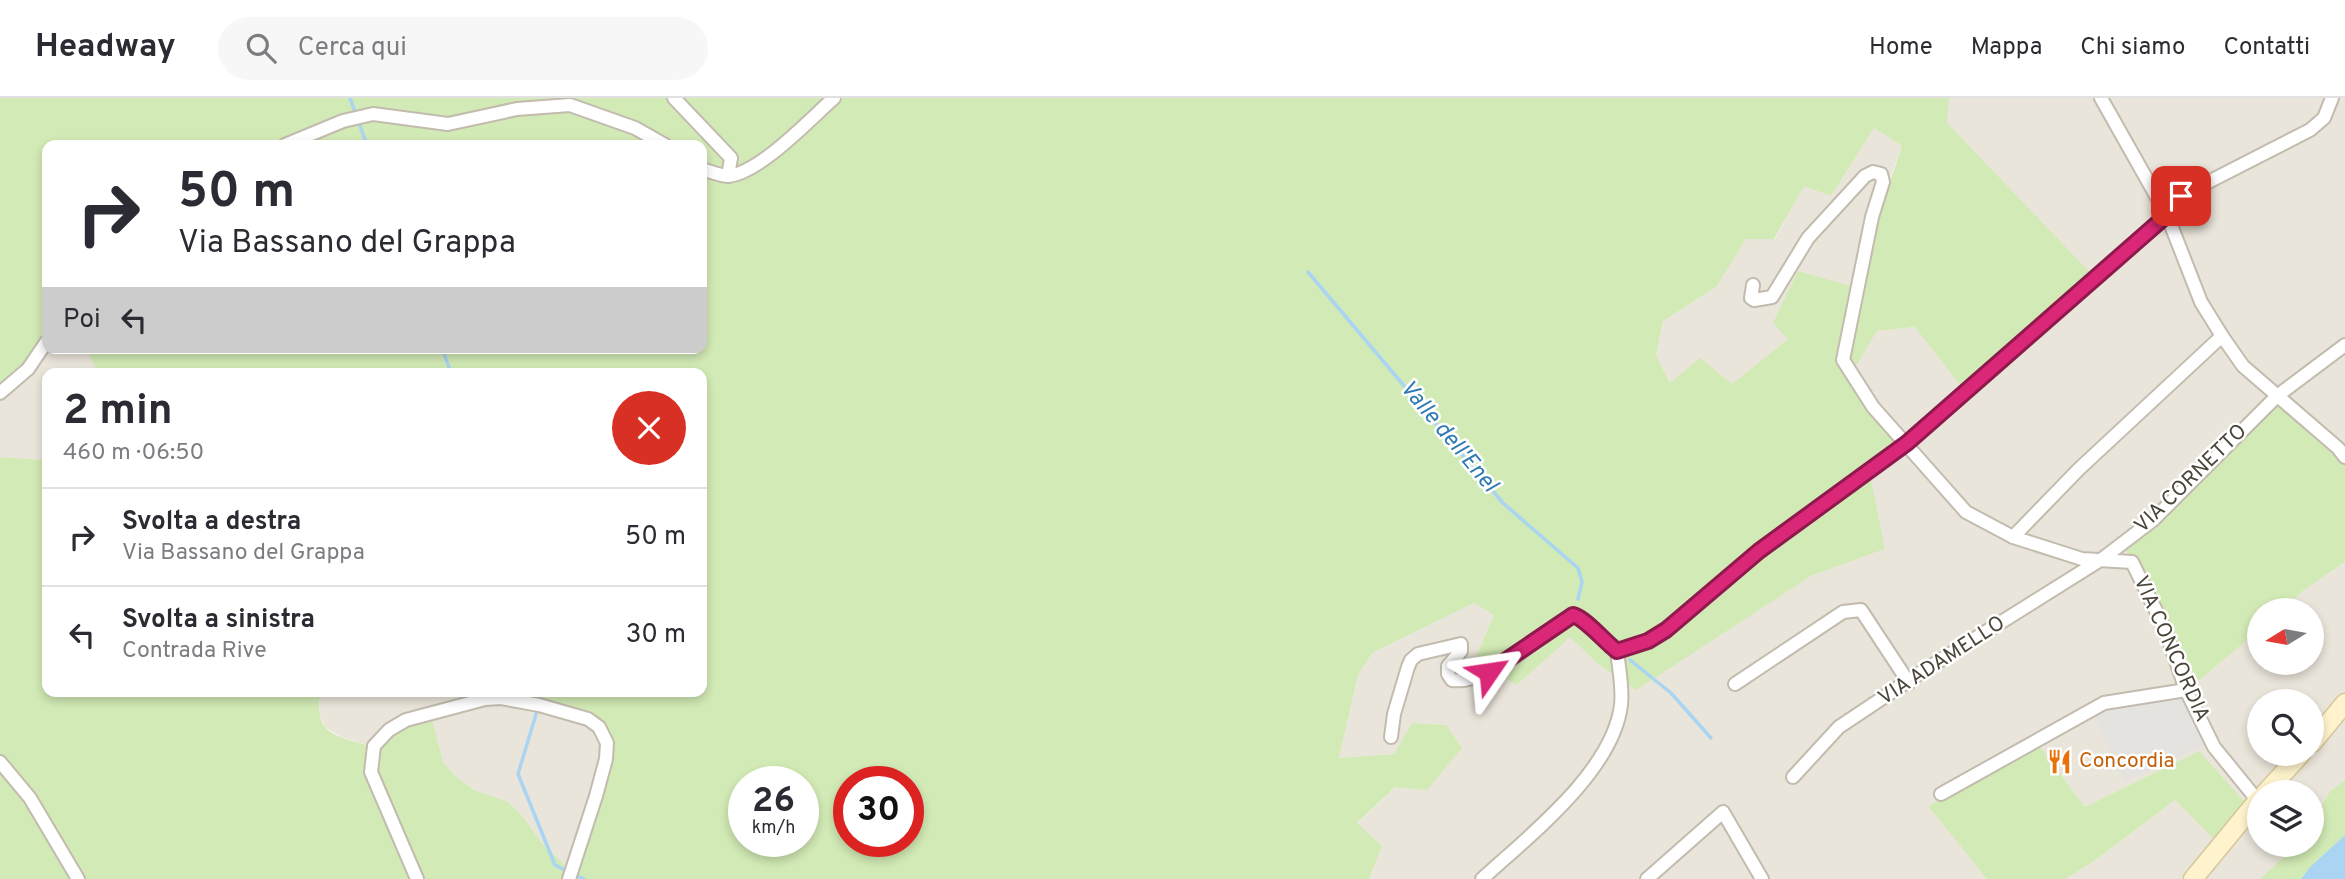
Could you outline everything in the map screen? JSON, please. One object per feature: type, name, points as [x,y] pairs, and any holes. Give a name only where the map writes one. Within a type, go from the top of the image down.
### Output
[{"type":"main road","points":[[2324,728],[2345,703]]},
{"type":"main road","points":[[2277,780],[2290,766]]},
{"type":"main road","points":[[2193,879],[2247,814]]},
{"type":"street","points":[[674,98],[732,158],[728,176]]},
{"type":"street","points":[[707,170],[728,176],[748,169],[768,157],[834,98]]},
{"type":"street","points":[[2101,98],[2167,215],[2201,302],[2222,336],[2243,366],[2345,457]]},
{"type":"street","points":[[1617,651],[1648,641],[1666,630],[1759,551],[1907,443],[2167,215],[2172,205],[2189,191],[2310,130],[2324,118],[2332,98]]},
{"type":"street","points":[[297,140],[343,121],[373,114],[448,124],[517,109],[570,105],[635,128],[656,140]]},
{"type":"street","name":"VIA CONCORDIA","points":[[1753,285],[1749,301],[1772,297],[1808,238],[1865,176],[1873,172],[1881,174],[1883,182],[1872,217],[1843,360],[1873,407],[1966,512],[2013,537],[2082,559],[2132,562],[2165,629],[2186,690],[2214,747],[2247,782]]},
{"type":"street","points":[[2013,537],[2079,469],[2222,336]]},
{"type":"street","name":"VIA CORNETTO","points":[[2102,559],[2153,520],[2277,396],[2345,345]]},
{"type":"street","points":[[0,393],[27,369],[42,348]]},
{"type":"street","name":"VIA ADAMELLO","points":[[1793,777],[1839,727],[2102,559]]},
{"type":"street","points":[[1735,684],[1843,612],[1861,610],[1909,682]]},
{"type":"street","points":[[1391,737],[1394,714],[1408,667],[1418,654],[1461,644],[1461,651],[1448,666],[1448,674],[1452,680],[1465,681],[1508,661],[1573,615],[1579,617],[1600,639],[1617,651]]},
{"type":"street","points":[[1482,879],[1585,782],[1603,754],[1615,728],[1621,705],[1617,651]]},
{"type":"street","points":[[1941,794],[2104,703],[2186,690]]},
{"type":"street","points":[[417,879],[371,772],[374,746],[389,730],[406,720],[494,697]]},
{"type":"street","points":[[508,697],[588,719],[599,727],[607,743],[597,796],[571,872]]},
{"type":"street","points":[[0,762],[30,797],[78,879]]},
{"type":"street","points":[[1647,879],[1723,812],[1762,879]]},
{"type":"shaded area","points":[[1949,98],[2345,98],[2345,462],[2269,392],[2207,459],[2191,686],[2247,640],[2247,676],[2324,676],[2324,598],[2295,598],[2345,562],[2345,780],[2330,791],[2324,801],[2324,780],[2247,780],[2247,857],[2285,857],[2260,879],[2206,879],[2198,872],[2191,879],[2065,879],[2097,859],[2175,800],[2220,844],[2199,751],[2085,807],[2033,736],[1948,784],[1952,793],[1928,806],[1987,879],[1369,879],[1382,846],[1357,824],[1395,787],[1446,725],[1412,723],[1394,754],[1339,758],[1358,675],[1372,653],[1474,603],[1494,615],[1474,661],[1517,685],[1570,636],[1598,664],[1636,689],[1811,576],[1885,549],[1848,377],[1877,331],[1915,327]]},
{"type":"shaded area","points":[[1874,128],[1902,146],[1854,287],[1732,384],[1671,384],[1656,355],[1663,321],[1716,287],[1746,238],[1775,239],[1804,185],[1831,196]]},
{"type":"shaded area","points":[[43,354],[89,354],[96,368],[42,368],[42,460],[0,457],[0,399]]},
{"type":"shaded area","points":[[530,697],[599,723],[610,740],[571,871],[542,843],[524,818],[508,803],[474,790],[454,775],[443,762],[428,709],[373,747],[341,737],[325,727],[320,715],[319,699]]},
{"type":"shaded area","points":[[2183,697],[2204,745],[2125,782],[2094,716],[2108,706]]},
{"type":"green space","points":[[0,98],[1949,98],[1947,123],[2101,284],[1971,399],[1915,327],[1877,331],[1849,377],[1895,442],[1871,480],[1885,549],[1811,576],[1636,690],[1598,664],[1570,637],[1517,685],[1474,661],[1494,615],[1474,603],[1372,653],[1358,675],[1339,758],[1394,754],[1412,723],[1446,725],[1462,748],[1427,790],[1395,787],[1357,823],[1382,846],[1369,879],[0,879],[0,457],[42,460],[42,697],[321,697],[320,717],[329,731],[373,747],[429,709],[443,762],[454,775],[474,790],[508,802],[524,818],[542,843],[571,871],[610,740],[599,723],[530,700],[531,697],[707,697],[707,368],[96,368],[89,354],[707,354],[707,140],[42,140],[42,354],[0,399]],"holes":[[[1874,128],[1902,146],[1854,287],[1798,271],[1773,323],[1788,339],[1732,384],[1700,358],[1670,383],[1656,355],[1663,321],[1716,287],[1746,239],[1774,239],[1804,186],[1831,196]]]},
{"type":"green space","points":[[2269,392],[2345,463],[2345,562],[2295,598],[2247,598],[2247,640],[2191,687],[2122,541],[2207,459]]},
{"type":"green space","points":[[2037,742],[2085,807],[2199,751],[2247,805],[2247,812],[2220,845],[2175,800],[2097,859],[2065,879],[1987,879],[1928,806],[1952,793],[1947,784],[1981,764],[1993,767]]},
{"type":"green space","points":[[2345,780],[2345,835],[2324,854],[2324,801],[2330,791]]},
{"type":"green space","points":[[2284,857],[2321,857],[2301,879],[2260,879]]},
{"type":"water","points":[[2345,835],[2345,879],[2301,879],[2310,867],[2324,857]]},
{"type":"waterway","points":[[350,98],[365,140]]},
{"type":"waterway","name":"Valle dell'Enel","points":[[1308,272],[1503,503],[1578,568],[1582,582],[1578,599]]},
{"type":"waterway","points":[[444,354],[449,368]]},
{"type":"waterway","name":"Valle dell'Enel","points":[[1630,660],[1671,693],[1711,738]]},
{"type":"waterway","points":[[541,697],[518,774],[555,865],[584,879]]},
{"type":"place","name":"Concordia","points":[[2059,761]]},
{"type":"route","points":[[1489,672],[1573,615],[1579,617],[1600,639],[1617,651],[1648,641],[1666,630],[1759,551],[1907,443],[2167,215],[2181,196]]}]
